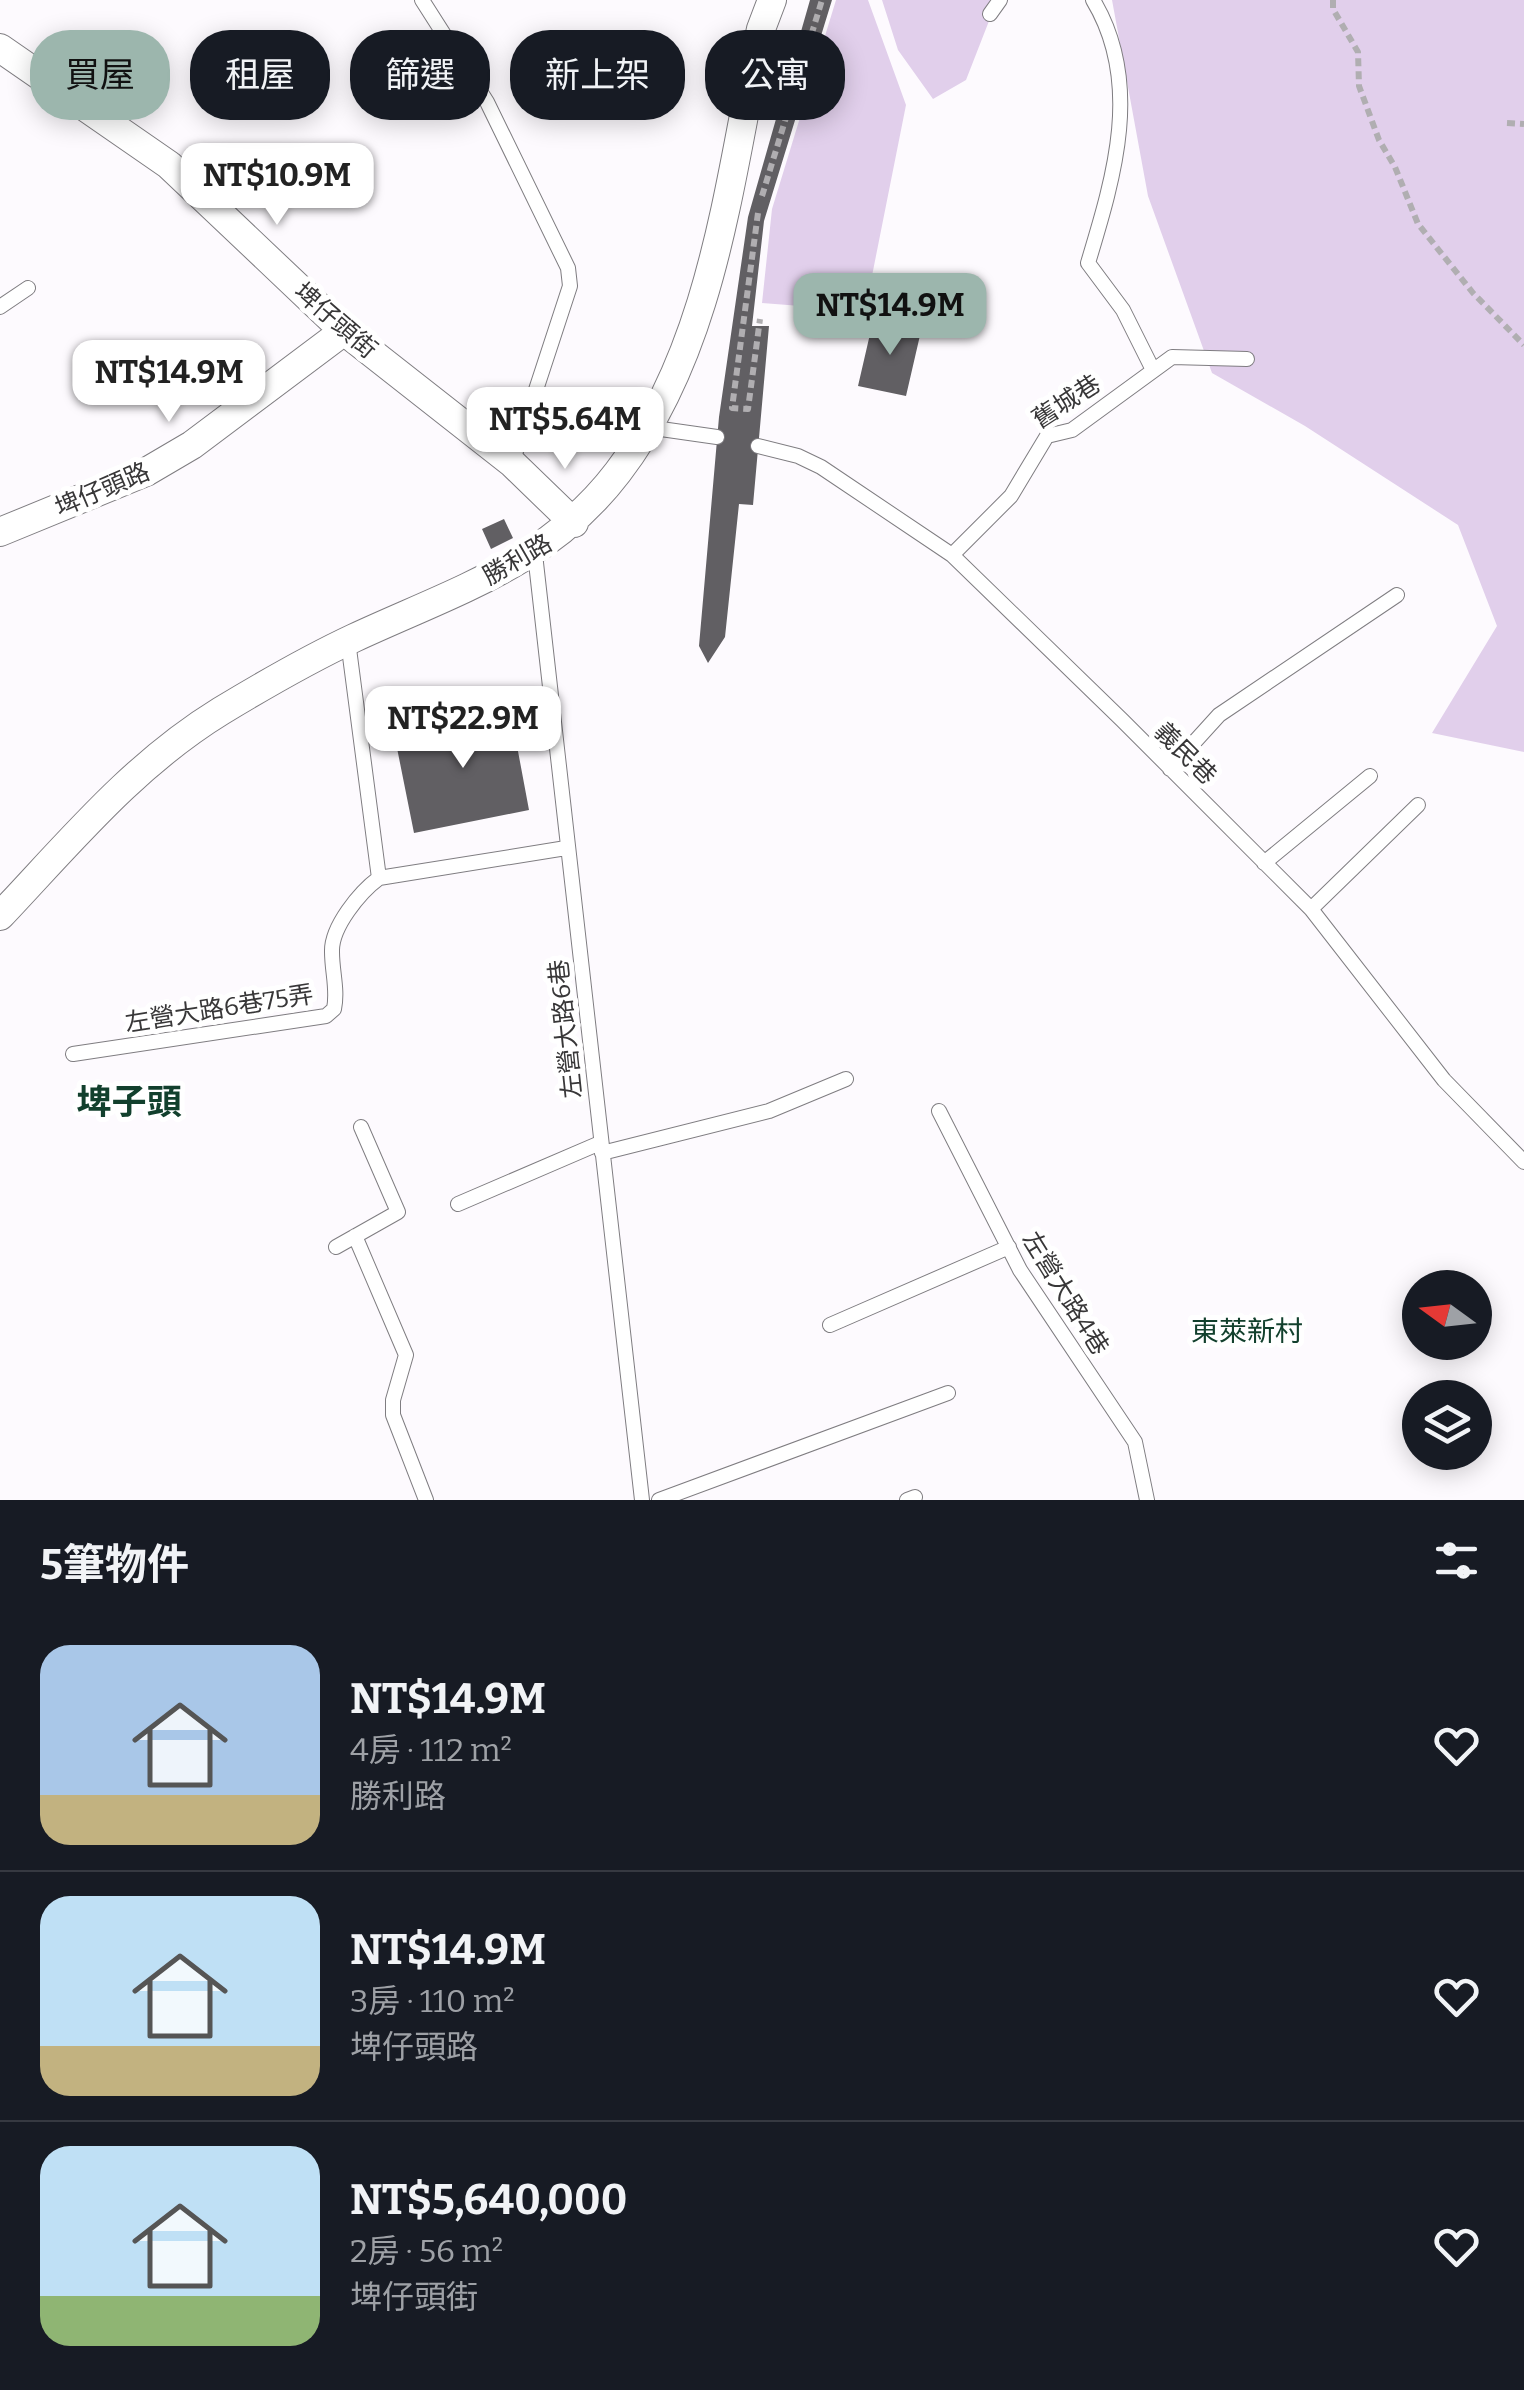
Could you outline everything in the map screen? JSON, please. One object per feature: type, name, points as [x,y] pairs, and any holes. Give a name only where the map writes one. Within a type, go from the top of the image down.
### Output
[{"type":"street","name":"勝利路","points":[[0,916],[119,786],[218,713],[348,641],[534,554],[574,522],[620,470],[683,358],[703,298],[761,29],[772,0]]},
{"type":"street","name":"埤仔頭街","points":[[0,48],[169,165],[344,331],[512,463],[574,522]]},
{"type":"street","name":"埤仔頭路","points":[[1,531],[162,463],[344,331]]},
{"type":"lane","points":[[422,0],[487,102],[568,268],[570,286],[512,463]]},
{"type":"lane","points":[[990,14],[1000,0]]},
{"type":"lane","points":[[1093,0],[1117,48],[1121,135],[1088,263],[1123,310],[1152,368]]},
{"type":"lane","points":[[0,307],[28,288]]},
{"type":"lane","name":"舊城巷","points":[[952,555],[1011,496],[1047,436],[1072,430],[1172,357],[1247,359]]},
{"type":"lane","points":[[647,427],[717,436]]},
{"type":"lane","name":"義民巷","points":[[758,446],[821,467],[952,555],[1311,909],[1444,1080],[1524,1162]]},
{"type":"lane","name":"左營大路6巷","points":[[534,554],[642,1500]]},
{"type":"lane","points":[[1170,769],[1219,715],[1397,595]]},
{"type":"lane","points":[[348,641],[379,878],[566,848]]},
{"type":"lane","points":[[1264,863],[1370,776]]},
{"type":"lane","points":[[1311,909],[1418,805]]},
{"type":"lane","name":"左營大路6巷75弄","points":[[73,1054],[326,1016],[334,1010],[336,995],[331,946],[361,891],[379,878]]},
{"type":"lane","points":[[458,1204],[601,1148],[769,1111],[846,1079]]},
{"type":"lane","name":"左營大路4巷","points":[[940,1112],[1009,1247],[1135,1442],[1146,1500]]},
{"type":"lane","points":[[336,1247],[398,1212],[361,1127]]},
{"type":"lane","points":[[354,1236],[406,1355],[392,1400],[393,1416],[426,1500]]},
{"type":"lane","points":[[830,1325],[1009,1247]]},
{"type":"lane","points":[[659,1500],[948,1393]]},
{"type":"path","points":[[760,319],[748,410],[732,408],[760,202],[822,0]]},
{"type":"path","points":[[1333,0],[1332,10],[1358,52],[1359,86],[1378,140],[1395,167],[1418,224],[1472,293],[1524,345]]},
{"type":"path","points":[[1507,123],[1524,124]]},
{"type":"shaded area","points":[[836,0],[868,0],[906,105],[865,311],[762,303],[772,209],[799,120],[845,120],[845,30],[827,30]]},
{"type":"shaded area","points":[[882,0],[1007,0],[989,21],[966,80],[933,99],[898,50]]},
{"type":"shaded area","points":[[1112,0],[1524,0],[1524,752],[1432,733],[1497,626],[1458,525],[1305,426],[1212,373],[1148,196]]},
{"type":"building","points":[[810,0],[832,0],[823,30],[801,30]]},
{"type":"building","points":[[776,120],[795,120],[764,221],[752,326],[769,326],[753,505],[739,504],[725,637],[708,663],[699,646],[719,417],[748,217]]},
{"type":"building","points":[[873,321],[921,331],[906,396],[858,386]]},
{"type":"building","points":[[504,519],[513,538],[491,549],[482,529]]},
{"type":"building","points":[[509,703],[529,810],[414,833],[395,738]]},
{"type":"district","name":"埤子頭","points":[[129,1102]]},
{"type":"district","name":"東萊新村","points":[[1247,1331]]}]
